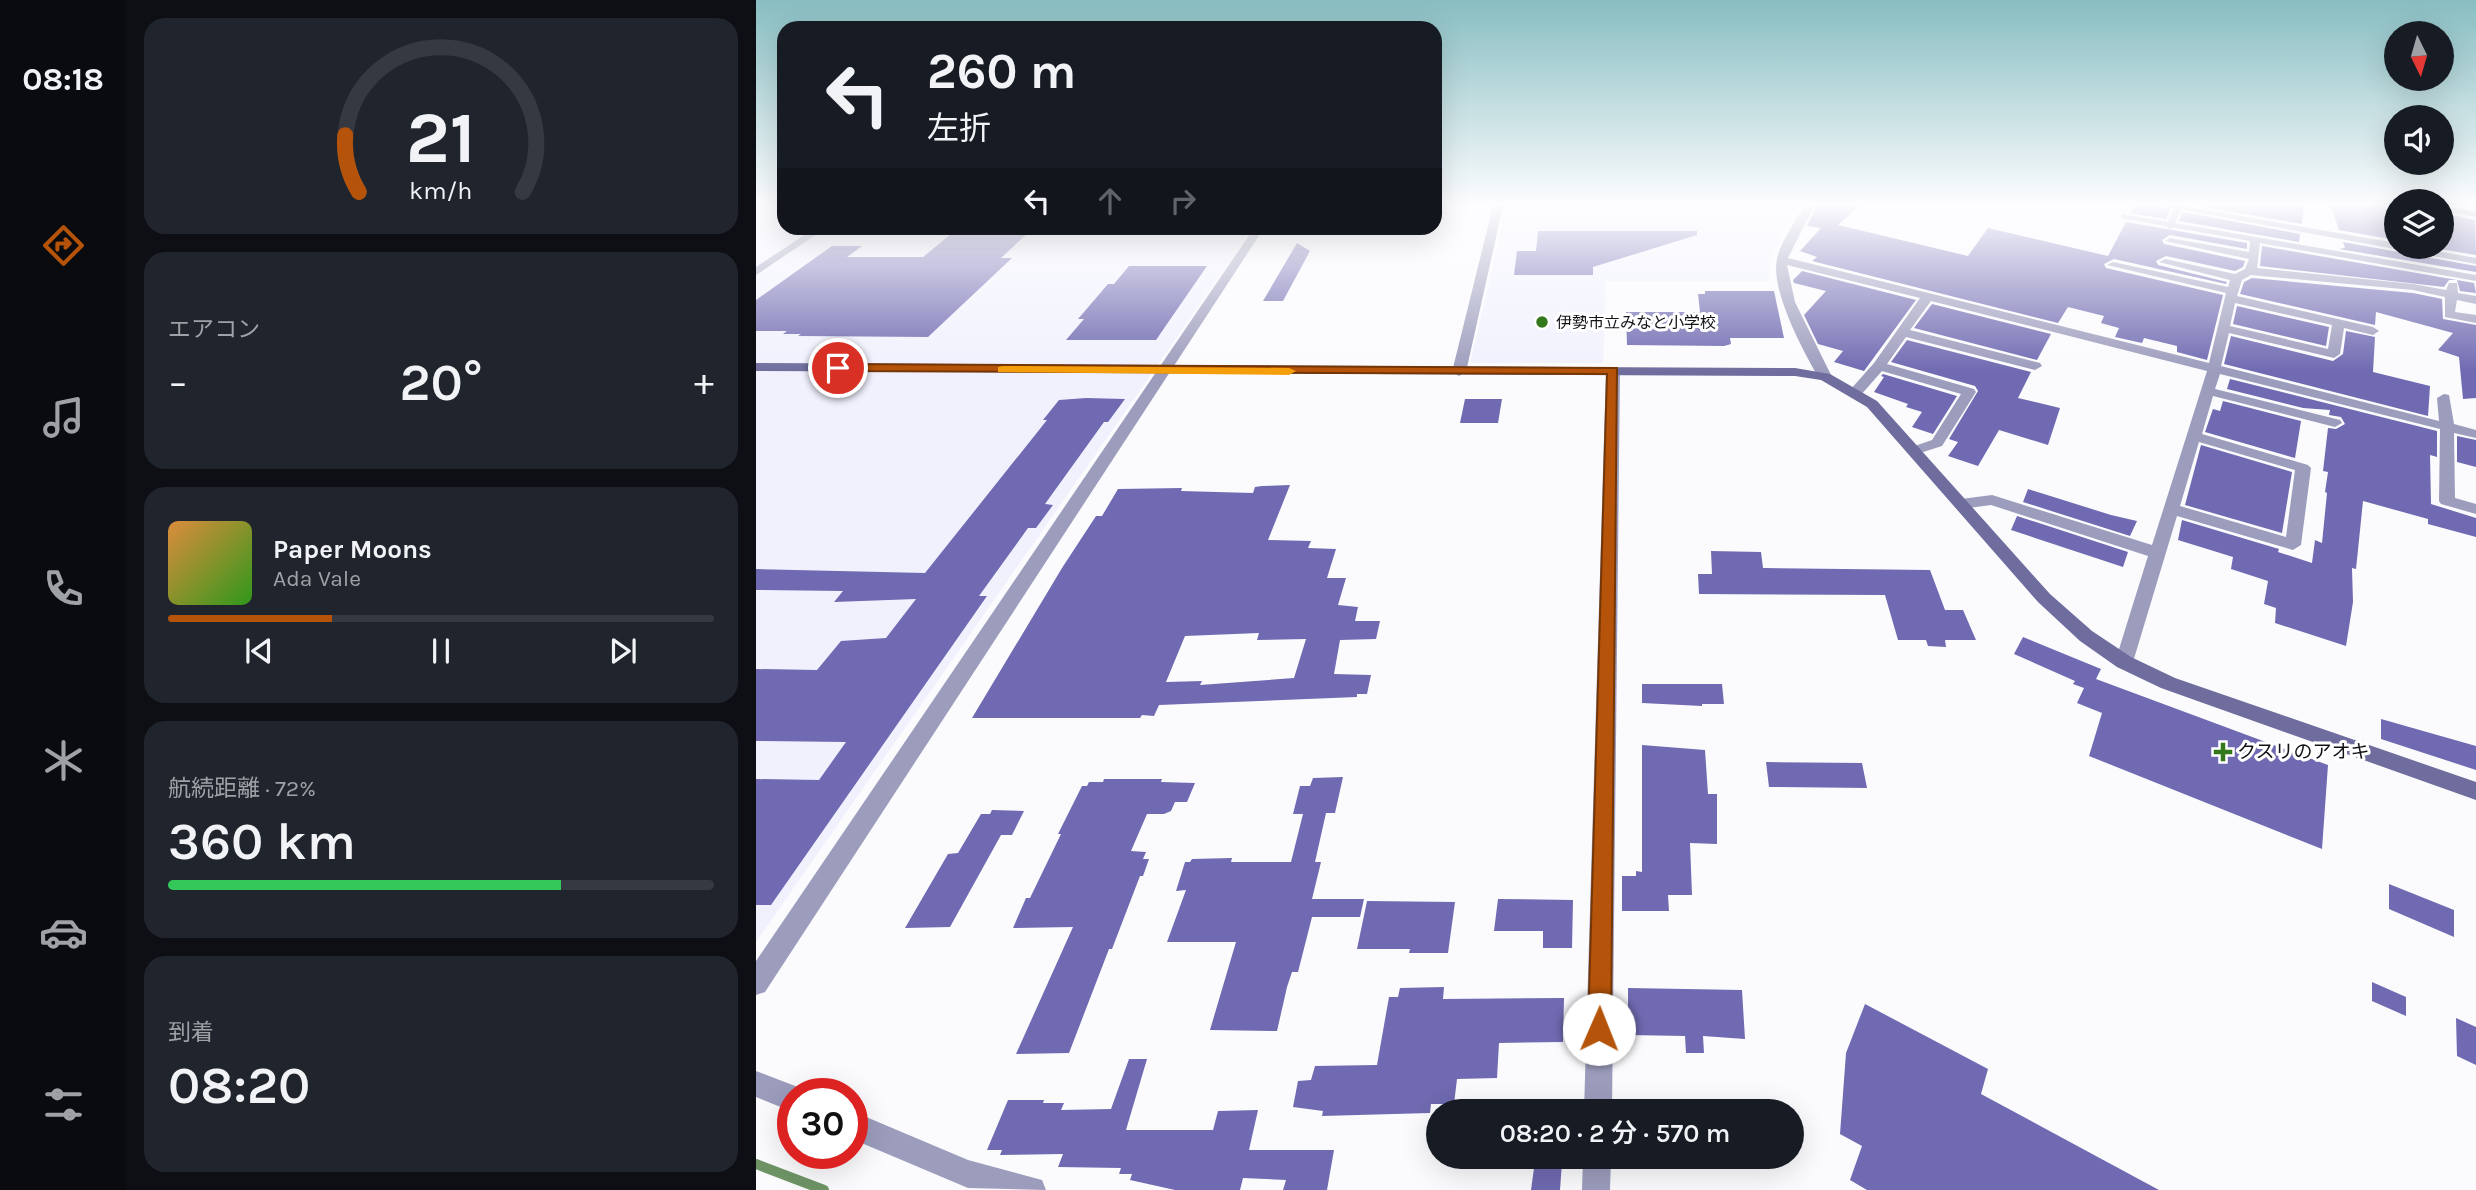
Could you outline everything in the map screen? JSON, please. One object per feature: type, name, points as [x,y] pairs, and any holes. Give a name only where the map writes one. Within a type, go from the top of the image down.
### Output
[{"type":"street","points":[[756,272],[771,262]]},
{"type":"street","points":[[756,983],[1237,262]]},
{"type":"street","points":[[1459,372],[1485,262]]},
{"type":"street","points":[[1782,262],[1782,275],[1787,293],[1825,377]]},
{"type":"street","points":[[1788,262],[2476,434]]},
{"type":"street","points":[[2165,262],[2243,274],[2413,287],[2476,300]]},
{"type":"street","points":[[2124,662],[2208,391],[2232,295],[2243,274],[2253,265],[2253,262]]},
{"type":"street","points":[[2381,262],[2476,278]]},
{"type":"street","points":[[2450,262],[2454,274],[2449,314],[2476,319]]},
{"type":"street","points":[[2113,265],[2374,331]]},
{"type":"street","points":[[1855,393],[1879,366],[1928,296]]},
{"type":"street","points":[[2223,328],[2334,354],[2339,324]]},
{"type":"street","points":[[1902,332],[2035,366]]},
{"type":"street","points":[[1879,366],[1969,392],[1937,443],[1914,451]]},
{"type":"street","points":[[756,367],[1795,372],[1825,377],[1872,404],[2044,598],[2086,636],[2124,662],[2168,683],[2476,791]]},
{"type":"street","points":[[1598,1099],[1613,371]]},
{"type":"street","points":[[2208,391],[2335,424]]},
{"type":"street","points":[[2444,398],[2447,427],[2447,501],[2476,509]]},
{"type":"street","points":[[2171,509],[2293,545],[2303,468],[2193,436]]},
{"type":"street","points":[[1961,503],[1992,500],[2158,553]]},
{"type":"street","points":[[756,1084],[777,1093]]},
{"type":"street","points":[[868,1132],[968,1174],[1032,1190]]},
{"type":"street","points":[[1596,1190],[1597,1169]]},
{"type":"shaded area","points":[[756,262],[1230,262],[756,942]]},
{"type":"shaded area","points":[[1494,262],[1769,262],[1770,281],[1606,281],[1603,363],[1470,363]]},
{"type":"building","points":[[810,262],[1008,262],[928,337],[798,336],[801,334],[783,334],[787,331],[756,331],[756,300]]},
{"type":"building","points":[[1286,262],[1304,262],[1283,301],[1263,301]]},
{"type":"building","points":[[1516,262],[1611,262],[1593,267],[1593,275],[1514,275]]},
{"type":"building","points":[[1814,262],[2109,262],[2104,264],[2106,268],[2223,295],[2207,360],[2177,352],[2177,346],[2144,338],[2142,343],[2115,337],[2119,328],[2101,323],[2104,316],[2068,307],[2058,323]]},
{"type":"building","points":[[2125,262],[2156,262],[2158,265],[2227,282],[2226,284]]},
{"type":"building","points":[[2191,262],[2245,262],[2243,267],[2235,271]]},
{"type":"building","points":[[2260,262],[2351,262],[2457,280],[2449,280],[2444,287],[2260,266]]},
{"type":"building","points":[[2414,262],[2451,262],[2476,266],[2476,272]]},
{"type":"building","points":[[1129,266],[1207,266],[1156,340],[1066,340],[1084,319],[1078,319],[1108,284],[1114,284]]},
{"type":"building","points":[[1802,271],[1916,300],[1864,371],[1834,362],[1843,351],[1818,344],[1804,315],[1826,291],[1794,283],[1793,280]]},
{"type":"building","points":[[2252,278],[2413,293],[2442,299],[2443,319],[2476,325],[2476,398],[2463,399],[2459,357],[2438,350],[2453,333],[2376,312],[2375,325],[2240,294],[2244,282]]},
{"type":"building","points":[[2457,280],[2474,283],[2476,293],[2460,291]]},
{"type":"building","points":[[1705,291],[1774,291],[1784,338],[1730,338],[1731,344],[1724,346],[1627,345],[1626,312],[1700,312],[1698,294],[1705,294]]},
{"type":"building","points":[[1932,304],[2051,334],[2037,360],[1914,328]]},
{"type":"building","points":[[2237,306],[2329,327],[2326,346],[2233,324]]},
{"type":"building","points":[[2346,331],[2375,337],[2373,372],[2430,386],[2428,416],[2224,364],[2231,336],[2333,361],[2343,354]]},
{"type":"building","points":[[1907,340],[2031,372],[2018,398],[2060,408],[2048,445],[1999,430],[1978,466],[1948,456],[1958,442],[1949,439],[1978,391],[1975,386],[1891,362]]},
{"type":"building","points":[[1883,374],[1957,396],[1933,434],[1912,427],[1922,412],[1874,392],[1884,377],[1881,376]]},
{"type":"building","points":[[2230,379],[2437,431],[2437,457],[2430,455],[2431,504],[2476,518],[2476,537],[2428,524],[2428,519],[2363,501],[2356,569],[2352,568],[2353,602],[2346,646],[2275,623],[2276,608],[2264,604],[2268,581],[2231,569],[2233,557],[2178,540],[2182,520],[2279,549],[2278,552],[2312,563],[2315,540],[2322,543],[2328,472],[2323,471],[2328,428],[2336,429],[2345,424],[2341,417],[2329,415],[2330,410],[2303,408],[2227,389]]},
{"type":"building","points":[[1125,399],[1108,422],[1104,422],[1045,504],[1053,505],[1036,528],[1028,528],[979,596],[987,596],[771,905],[756,905],[756,779],[819,780],[846,742],[756,741],[756,669],[817,670],[841,641],[886,638],[916,599],[834,602],[843,591],[756,590],[756,569],[925,573],[1047,420],[1043,420],[1059,400]]},
{"type":"building","points":[[1465,399],[1502,399],[1498,423],[1460,423]]},
{"type":"building","points":[[2223,401],[2301,421],[2295,458],[2205,432],[2213,409],[2220,411]]},
{"type":"building","points":[[2457,436],[2476,440],[2476,467],[2457,462]]},
{"type":"building","points":[[2201,445],[2292,472],[2282,533],[2185,505]]},
{"type":"building","points":[[1290,485],[1268,540],[1311,541],[1308,548],[1336,549],[1327,578],[1346,578],[1338,605],[1358,607],[1355,621],[1380,621],[1376,639],[1340,640],[1334,674],[1371,675],[1367,694],[1357,694],[1357,697],[1159,705],[1154,716],[1142,715],[1140,718],[972,718],[1062,568],[1096,516],[1102,516],[1118,489],[1182,488],[1181,491],[1253,493],[1255,487]],"holes":[[[1259,633],[1257,640],[1306,639],[1294,678],[1200,685],[1202,681],[1166,682],[1185,636]]]},
{"type":"building","points":[[2028,489],[2137,521],[2130,536],[2023,502]]},
{"type":"building","points":[[2017,516],[2128,552],[2123,567],[2011,530]]},
{"type":"building","points":[[1711,551],[1761,552],[1763,568],[1930,570],[1945,610],[1963,610],[1976,640],[1945,640],[1946,647],[1928,646],[1926,640],[1898,640],[1885,595],[1699,594],[1698,574],[1712,574]]},
{"type":"building","points":[[2023,637],[2101,669],[2096,679],[2328,765],[2322,849],[2089,756],[2102,713],[2077,703],[2084,688],[2073,684],[2075,681],[2014,654]]},
{"type":"building","points":[[1642,684],[1722,684],[1724,704],[1702,706],[1642,703]]},
{"type":"building","points":[[2381,719],[2476,746],[2476,770],[2381,739]]},
{"type":"building","points":[[1642,745],[1705,750],[1708,794],[1717,794],[1717,844],[1690,843],[1692,895],[1668,895],[1669,911],[1622,911],[1622,876],[1636,876],[1636,871],[1642,872]]},
{"type":"building","points":[[1766,762],[1862,763],[1867,788],[1769,787]]},
{"type":"building","points":[[1343,777],[1335,813],[1326,813],[1315,862],[1321,862],[1312,899],[1364,899],[1360,917],[1312,917],[1298,972],[1292,972],[1287,987],[1277,1031],[1210,1030],[1236,942],[1167,942],[1186,890],[1176,891],[1185,862],[1192,859],[1232,858],[1231,862],[1291,862],[1303,814],[1293,814],[1300,786],[1310,786],[1313,778]]},
{"type":"building","points":[[1104,779],[1162,779],[1161,782],[1195,783],[1187,802],[1175,802],[1171,811],[1164,814],[1147,814],[1131,851],[1146,852],[1143,859],[1149,859],[1112,949],[1109,949],[1069,1053],[1016,1054],[1073,927],[1013,928],[1026,898],[1030,898],[1082,786],[1087,786],[1089,782],[1103,782]]},
{"type":"building","points":[[992,810],[1024,811],[1012,835],[1001,835],[950,927],[905,928],[948,854],[958,853],[981,814],[990,814]]},
{"type":"building","points":[[2389,884],[2454,910],[2454,937],[2389,909]]},
{"type":"building","points":[[1498,899],[1573,900],[1572,948],[1543,948],[1543,931],[1494,931]]},
{"type":"building","points":[[1367,901],[1455,902],[1448,953],[1409,953],[1410,949],[1357,949]]},
{"type":"building","points":[[2372,982],[2406,997],[2406,1016],[2372,1001]]},
{"type":"building","points":[[1444,987],[1443,999],[1564,998],[1563,1042],[1499,1043],[1497,1078],[1457,1079],[1455,1099],[1426,1099],[1426,1113],[1322,1116],[1323,1111],[1293,1107],[1298,1081],[1311,1080],[1315,1066],[1377,1065],[1389,997],[1398,997],[1400,988]]},
{"type":"building","points":[[1628,988],[1742,990],[1745,1039],[1703,1036],[1704,1053],[1686,1053],[1685,1036],[1628,1035]]},
{"type":"building","points":[[1865,1004],[1988,1069],[1981,1094],[2159,1190],[1867,1190],[1850,1180],[1862,1146],[1840,1134],[1846,1053]]},
{"type":"building","points":[[2456,1018],[2476,1027],[2476,1065],[2457,1056]]},
{"type":"building","points":[[1129,1059],[1147,1059],[1126,1130],[1213,1130],[1218,1111],[1258,1110],[1249,1150],[1334,1150],[1327,1190],[1283,1190],[1286,1180],[1243,1178],[1240,1190],[1175,1190],[1130,1180],[1132,1174],[1119,1174],[1121,1168],[1058,1167],[1063,1154],[1000,1155],[1002,1150],[987,1150],[1008,1100],[1064,1103],[1061,1110],[1111,1109]]},
{"type":"building","points":[[1534,1169],[1562,1169],[1560,1190],[1531,1190]]},
{"type":"waterway","points":[[756,1164],[824,1190]]},
{"type":"slow traffic","points":[[1003,369],[1289,371]]},
{"type":"place","name":"伊勢市立みなと小学校","points":[[1542,322]]},
{"type":"place","name":"クスリのアオキ","points":[[2223,752]]},
{"type":"route","points":[[838,368],[1613,371],[1599,1029]]}]
